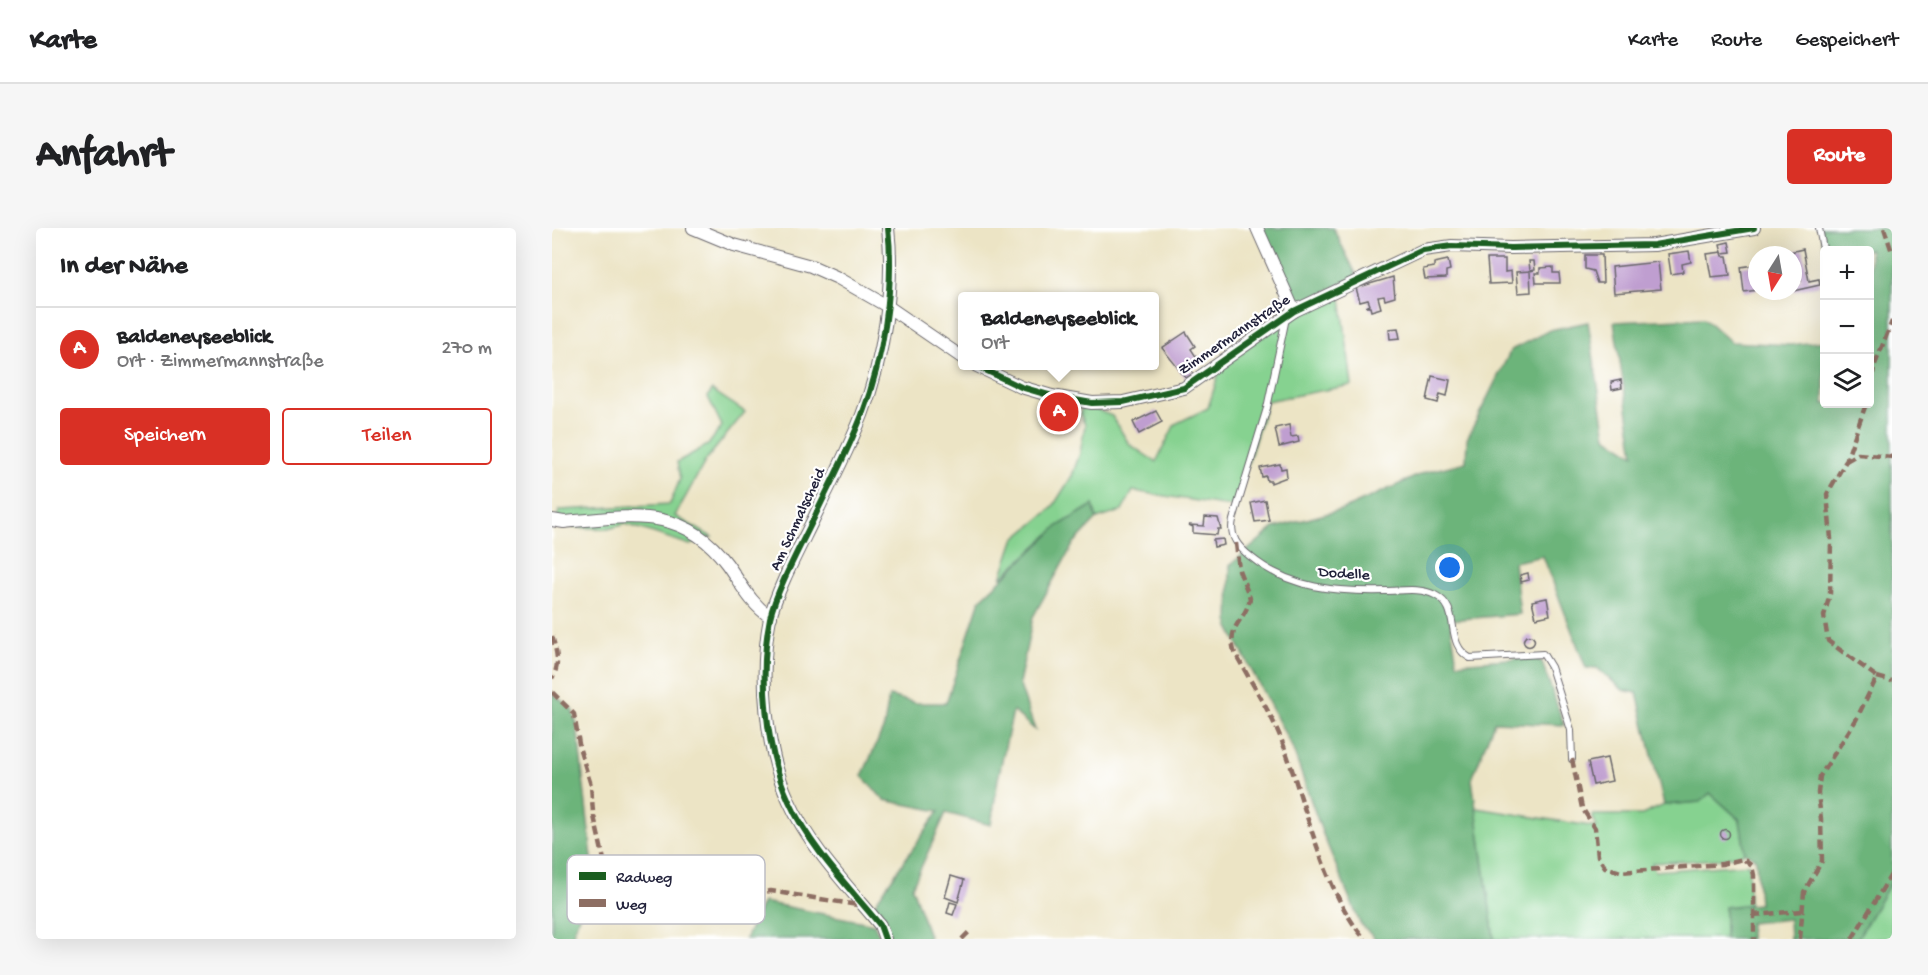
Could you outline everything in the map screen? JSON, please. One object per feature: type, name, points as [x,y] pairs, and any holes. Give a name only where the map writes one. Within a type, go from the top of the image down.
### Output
[{"type":"street","points":[[693,228],[734,245],[810,266],[838,278],[887,306],[958,354]]},
{"type":"street","name":"Am Schmalscheid","points":[[885,939],[880,925],[807,835],[788,800],[769,733],[766,689],[771,617],[862,414],[887,306],[891,270],[888,228]]},
{"type":"street","points":[[1257,228],[1290,314]]},
{"type":"street","name":"Zimmermannstraße","points":[[985,370],[1037,393],[1092,403],[1123,402],[1184,388],[1290,314],[1423,250],[1452,246],[1555,248],[1654,244],[1754,228]]},
{"type":"street","points":[[552,520],[564,522],[656,518],[685,526],[710,543],[757,607],[771,617]]},
{"type":"lane","points":[[1819,228],[1822,246]]},
{"type":"lane","name":"Dodelle","points":[[1290,314],[1267,408],[1230,531],[1236,543],[1256,561],[1285,579],[1303,585],[1359,591],[1424,590],[1437,596],[1446,604],[1452,616],[1455,643],[1460,652],[1470,658],[1543,654],[1551,667],[1571,730],[1572,759]]},
{"type":"green space","points":[[1257,228],[1333,228],[1357,276],[1294,308]]},
{"type":"green space","points":[[1820,228],[1892,228],[1892,880],[1857,939],[1790,939],[1789,919],[1750,923],[1750,939],[1725,939],[1725,907],[1759,904],[1756,859],[1745,853],[1740,820],[1710,793],[1700,802],[1664,805],[1637,693],[1623,690],[1597,668],[1586,668],[1543,556],[1514,562],[1520,614],[1450,620],[1457,663],[1534,657],[1542,662],[1564,725],[1494,722],[1472,779],[1494,939],[1375,939],[1360,923],[1322,832],[1292,747],[1229,627],[1230,565],[1274,528],[1344,509],[1426,472],[1466,462],[1467,439],[1511,350],[1550,330],[1588,322],[1606,437],[1634,455],[1614,322],[1704,318],[1731,342],[1791,345],[1820,341],[1820,408],[1874,408],[1874,246],[1823,246]]},
{"type":"green space","points":[[1340,290],[1352,385],[1267,401],[1235,507],[1133,491],[1122,511],[1097,519],[1093,505],[1058,526],[1001,578],[1014,540],[1052,508],[1072,476],[1080,453],[1085,425],[1080,414],[1083,404],[1112,416],[1129,444],[1156,462],[1175,424],[1208,408],[1218,376],[1215,369],[1279,325]]},
{"type":"green space","points":[[712,390],[745,412],[706,460],[675,516],[712,537],[690,545],[626,524],[608,529],[552,526],[560,510],[670,504],[680,479],[677,462],[708,445],[722,426],[708,397]]},
{"type":"green space","points":[[1093,505],[1097,519],[1074,543],[1033,617],[1019,683],[1035,730],[1013,711],[998,779],[991,825],[946,813],[912,887],[929,936],[927,939],[890,939],[874,911],[875,903],[939,811],[884,800],[862,776],[884,727],[889,696],[916,703],[946,703],[980,600],[1058,526]]},
{"type":"green space","points":[[552,693],[572,709],[577,725],[592,855],[567,855],[567,924],[576,924],[571,939],[552,939]]},
{"type":"green space","points":[[1710,793],[1740,820],[1745,853],[1721,859],[1652,863],[1655,871],[1749,864],[1749,904],[1725,907],[1725,938],[1494,939],[1476,808],[1597,827],[1592,815],[1642,815],[1664,805],[1700,802]]},
{"type":"green space","points":[[1892,880],[1892,939],[1857,939]]},
{"type":"green space","points":[[765,902],[874,924],[881,939],[745,939],[752,924],[765,924]]},
{"type":"building","points":[[1729,242],[1731,252],[1722,253],[1723,256],[1727,256],[1730,275],[1711,277],[1707,254],[1722,252],[1720,244]]},
{"type":"building","points":[[1802,249],[1809,281],[1819,279],[1820,285],[1802,289]]},
{"type":"building","points":[[1689,251],[1691,262],[1682,264],[1683,272],[1671,274],[1668,254]]},
{"type":"building","points":[[1585,255],[1602,255],[1603,283],[1597,283],[1593,271],[1585,269]]},
{"type":"building","points":[[1487,259],[1505,259],[1505,272],[1511,271],[1512,283],[1489,284]]},
{"type":"building","points":[[1448,260],[1450,270],[1446,271],[1446,278],[1425,279],[1423,269],[1434,267],[1434,263]]},
{"type":"building","points":[[1529,261],[1534,261],[1535,270],[1530,271]]},
{"type":"building","points":[[1658,262],[1661,289],[1614,293],[1612,267]]},
{"type":"building","points":[[1748,266],[1748,291],[1744,292],[1741,267]]},
{"type":"building","points":[[1553,267],[1553,273],[1559,273],[1560,283],[1536,283],[1535,273],[1540,273],[1540,268]]},
{"type":"building","points":[[1530,271],[1531,292],[1518,293],[1516,272]]},
{"type":"building","points":[[1393,277],[1395,297],[1385,300],[1384,296],[1378,297],[1381,308],[1371,311],[1370,307],[1366,307],[1370,305],[1368,300],[1360,302],[1356,288]]},
{"type":"building","points":[[1398,328],[1400,338],[1390,339],[1389,329]]},
{"type":"building","points":[[1186,332],[1195,346],[1191,349],[1199,361],[1190,368],[1193,373],[1186,378],[1162,348]]},
{"type":"building","points":[[1432,376],[1450,380],[1447,396],[1440,394],[1438,403],[1427,400]]},
{"type":"building","points":[[1621,380],[1622,388],[1612,390],[1611,382]]},
{"type":"building","points":[[1156,411],[1162,422],[1139,434],[1133,422]]},
{"type":"building","points":[[1289,425],[1291,437],[1298,436],[1299,442],[1279,447],[1275,428]]},
{"type":"building","points":[[1280,464],[1281,469],[1286,468],[1287,477],[1271,483],[1267,481],[1266,476],[1262,477],[1260,468]]},
{"type":"building","points":[[1265,500],[1269,520],[1255,522],[1251,503]]},
{"type":"building","points":[[1205,517],[1218,518],[1221,529],[1218,529],[1217,535],[1193,533],[1193,527],[1189,525],[1204,526]]},
{"type":"building","points":[[1223,539],[1224,545],[1214,547],[1213,540]]},
{"type":"building","points":[[1528,573],[1529,580],[1521,582],[1520,575]]},
{"type":"building","points":[[1547,598],[1550,615],[1536,618],[1532,601]]},
{"type":"building","points":[[1529,635],[1535,641],[1529,647],[1523,641]]},
{"type":"building","points":[[1607,758],[1612,781],[1593,785],[1588,762]]},
{"type":"building","points":[[1725,829],[1730,834],[1725,839],[1720,834]]},
{"type":"building","points":[[951,876],[964,880],[958,902],[945,897]]},
{"type":"building","points":[[950,902],[957,904],[953,915],[947,913]]},
{"type":"marked path","points":[[1884,228],[1892,252]]},
{"type":"marked path","points":[[1874,367],[1892,321]]},
{"type":"marked path","points":[[1800,939],[1804,892],[1822,861],[1818,793],[1820,776],[1856,720],[1877,677],[1828,641],[1824,616],[1830,594],[1831,539],[1827,494],[1846,461],[1865,408]]},
{"type":"marked path","points":[[1846,461],[1858,454],[1892,457]]},
{"type":"marked path","points":[[1236,543],[1239,570],[1250,598],[1235,628],[1234,651],[1280,736],[1328,875],[1351,921],[1365,939]]},
{"type":"marked path","points":[[552,636],[557,663],[552,678]]},
{"type":"marked path","points":[[1877,677],[1892,681]]},
{"type":"marked path","points":[[552,692],[574,714],[580,750],[591,785],[593,812],[603,855]]},
{"type":"marked path","points":[[1572,759],[1582,808],[1595,828],[1598,856],[1605,867],[1621,872],[1722,864],[1743,859],[1752,866],[1754,875],[1754,939]]},
{"type":"marked path","points":[[1852,939],[1892,873]]},
{"type":"marked path","points":[[765,892],[864,906]]},
{"type":"marked path","points":[[1753,915],[1802,911]]},
{"type":"marked path","points":[[962,939],[970,931]]},
{"type":"cycle path","points":[[885,939],[880,925],[819,851],[789,801],[774,759],[766,711],[765,663],[773,607],[789,568],[857,428],[876,371],[886,323],[890,274],[888,228]]},
{"type":"cycle path","points":[[985,370],[1021,387],[1052,396],[1092,403],[1123,402],[1184,388],[1294,311],[1423,250],[1452,246],[1511,248],[1654,245],[1754,228]]},
{"type":"place","name":"Baldeneyseeblick","points":[[1059,412]]}]
